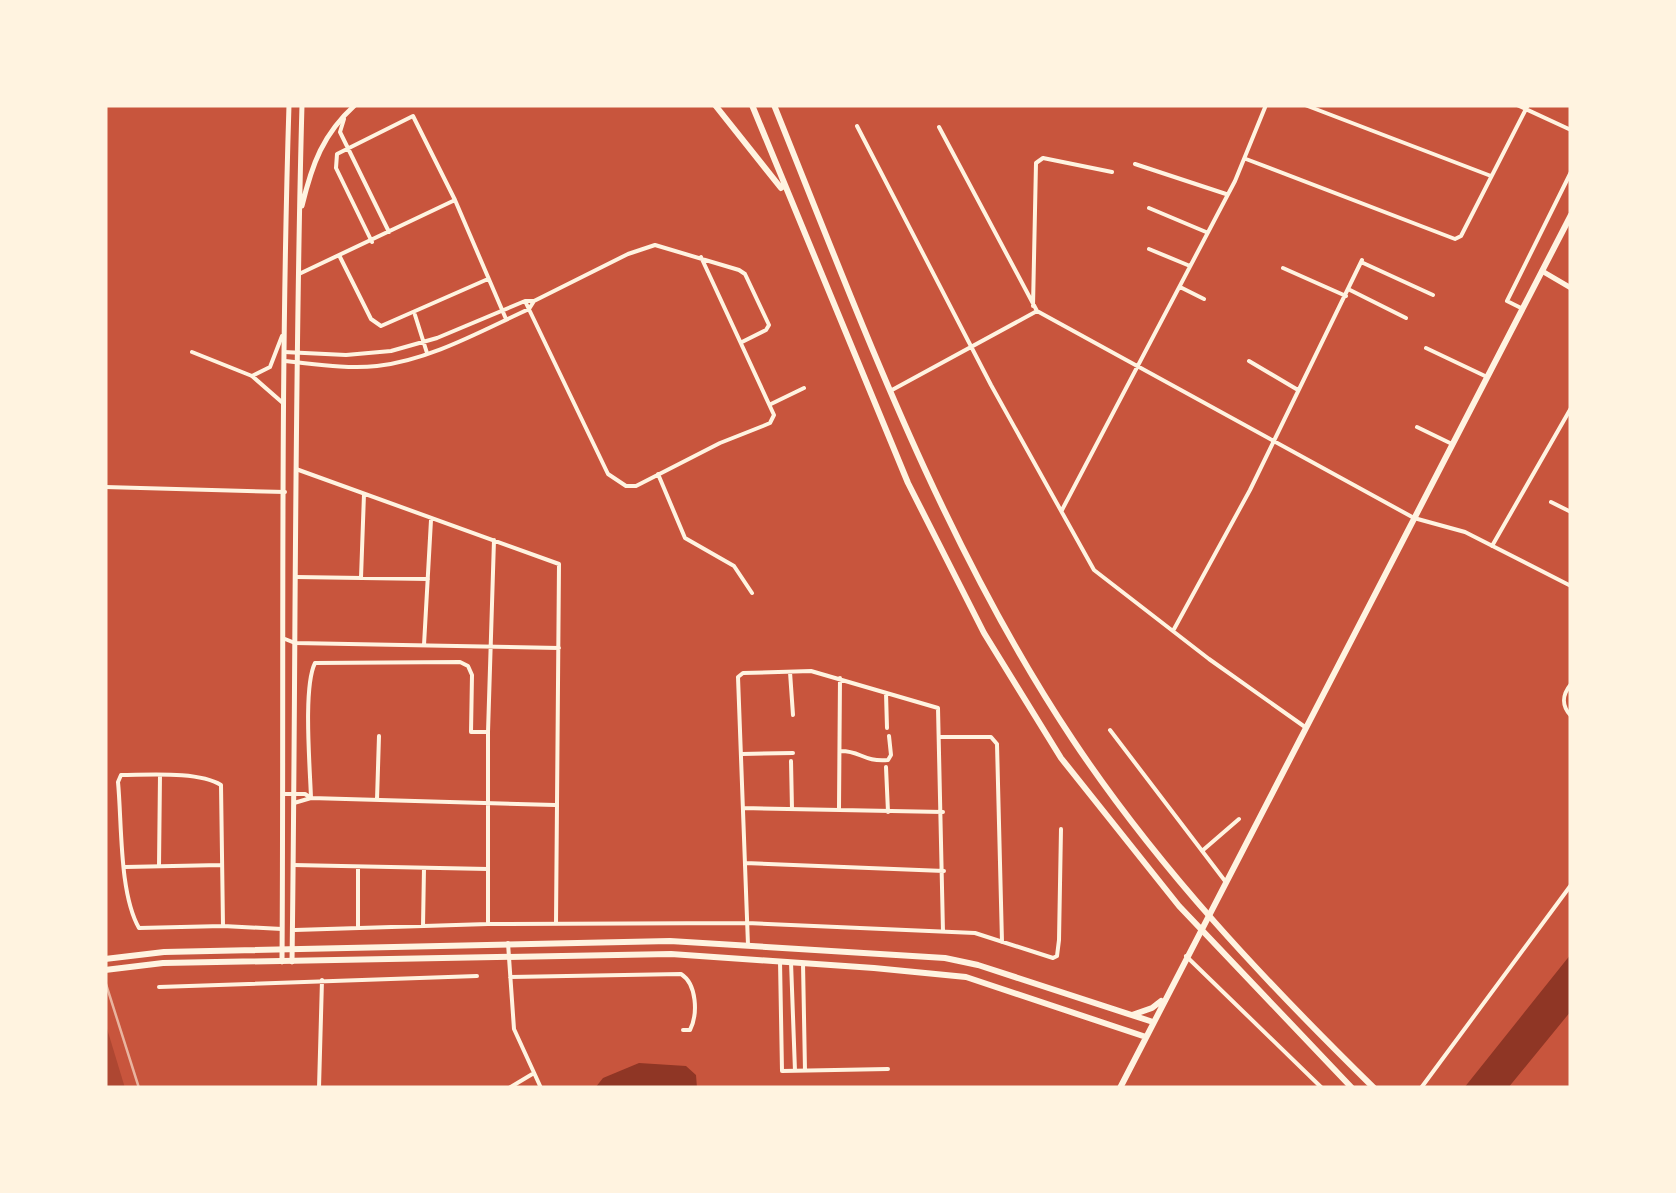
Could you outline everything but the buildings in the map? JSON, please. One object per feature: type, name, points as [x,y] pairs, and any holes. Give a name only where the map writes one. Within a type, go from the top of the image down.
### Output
[{"type":"main road","points":[[716,105],[790,201]]},
{"type":"main road","points":[[752,105],[908,483],[984,634],[1061,758],[1179,906],[1352,1088]]},
{"type":"main road","points":[[774,105],[890,391],[984,588],[1034,678],[1074,741],[1190,898],[1374,1088]]},
{"type":"main road","points":[[1120,1088],[1571,215]]},
{"type":"main road","points":[[105,959],[508,943],[670,941],[748,945],[945,958],[1153,1022]]},
{"type":"main road","points":[[105,970],[133,966],[671,954],[943,973],[1043,994],[1040,988],[1013,976]]},
{"type":"main road","points":[[999,986],[1146,1037]]},
{"type":"main road","points":[[1131,1015],[1152,1008],[1168,993]]},
{"type":"main road","points":[[1124,1029],[1134,1045],[1134,1060]]},
{"type":"street","points":[[282,962],[283,361],[288,105]]},
{"type":"street","points":[[292,962],[302,105]]},
{"type":"street","points":[[299,219],[319,147],[355,105]]},
{"type":"street","points":[[1062,510],[1246,158],[1266,105]]},
{"type":"street","points":[[1304,105],[1491,176]]},
{"type":"street","points":[[1517,105],[1571,130]]},
{"type":"street","points":[[1246,158],[1455,239],[1461,236],[1527,107]]},
{"type":"street","points":[[349,110],[340,129],[390,234]]},
{"type":"street","points":[[372,242],[336,168],[337,154],[413,116],[455,200],[506,319]]},
{"type":"street","points":[[858,126],[971,346],[1094,570],[1305,727]]},
{"type":"street","points":[[939,127],[1035,308],[1414,518],[1460,530],[1571,586]]},
{"type":"street","points":[[1035,308],[1036,163],[1043,158],[1112,172]]},
{"type":"street","points":[[1135,164],[1226,194]]},
{"type":"street","points":[[1522,309],[1507,301],[1571,172]]},
{"type":"street","points":[[298,274],[390,234],[455,200]]},
{"type":"street","points":[[1149,208],[1206,232]]},
{"type":"street","points":[[283,361],[360,367],[392,364],[427,354],[506,319],[628,254],[655,245],[745,274],[769,325],[742,342]]},
{"type":"street","points":[[1149,248],[1190,266]]},
{"type":"street","points":[[340,257],[375,324],[381,326],[488,279]]},
{"type":"street","points":[[525,301],[608,474],[626,486],[636,486],[770,422],[774,415],[701,258]]},
{"type":"street","points":[[1173,631],[1274,441],[1362,261],[1433,294]]},
{"type":"street","points":[[1283,268],[1346,296]]},
{"type":"street","points":[[1542,271],[1571,288]]},
{"type":"street","points":[[1180,287],[1204,300]]},
{"type":"street","points":[[1350,290],[1406,318]]},
{"type":"street","points":[[284,352],[360,355],[425,342],[525,301],[534,301]]},
{"type":"street","points":[[890,391],[1035,308]]},
{"type":"street","points":[[415,313],[427,354]]},
{"type":"street","points":[[252,376],[270,368],[284,333]]},
{"type":"street","points":[[1426,348],[1487,377]]},
{"type":"street","points":[[192,352],[252,376],[284,404]]},
{"type":"street","points":[[1249,361],[1298,390]]},
{"type":"street","points":[[771,404],[804,388]]},
{"type":"street","points":[[1492,546],[1571,408]]},
{"type":"street","points":[[1417,427],[1452,444]]},
{"type":"street","points":[[295,468],[559,564],[556,924]]},
{"type":"street","points":[[658,474],[686,538],[734,566],[752,593]]},
{"type":"street","points":[[107,487],[285,492]]},
{"type":"street","points":[[361,578],[364,494]]},
{"type":"street","points":[[1551,502],[1571,512]]},
{"type":"street","points":[[424,645],[432,519]]},
{"type":"street","points":[[488,924],[494,540]]},
{"type":"street","points":[[296,577],[428,579]]},
{"type":"street","points":[[285,638],[295,643],[559,648]]},
{"type":"street","points":[[310,798],[314,663],[460,662],[468,666],[472,675],[471,732],[488,732]]},
{"type":"street","points":[[748,945],[740,674],[811,671],[938,708],[943,932]]},
{"type":"street","points":[[790,672],[792,715]]},
{"type":"street","points":[[839,810],[840,678]]},
{"type":"street","points":[[1571,684],[1564,692],[1571,716]]},
{"type":"street","points":[[886,693],[887,728]]},
{"type":"street","points":[[1110,730],[1225,881]]},
{"type":"street","points":[[377,800],[379,736]]},
{"type":"street","points":[[840,751],[855,752],[866,760],[889,760],[889,736]]},
{"type":"street","points":[[940,738],[991,736],[997,744],[1002,942]]},
{"type":"street","points":[[741,754],[792,753]]},
{"type":"street","points":[[791,761],[792,809]]},
{"type":"street","points":[[886,767],[888,812]]},
{"type":"street","points":[[159,866],[160,775]]},
{"type":"street","points":[[223,926],[223,789],[211,780],[121,776],[118,782],[126,867],[132,913],[139,928],[282,929]]},
{"type":"street","points":[[283,794],[305,794],[310,798]]},
{"type":"street","points":[[294,803],[310,798],[555,805]]},
{"type":"street","points":[[743,808],[943,812]]},
{"type":"street","points":[[1202,851],[1239,819]]},
{"type":"street","points":[[292,930],[748,923],[975,932],[1053,958],[1058,954],[1059,940],[1061,829]]},
{"type":"street","points":[[745,863],[944,871]]},
{"type":"street","points":[[126,867],[223,864]]},
{"type":"street","points":[[293,865],[488,870]]},
{"type":"street","points":[[358,867],[358,928]]},
{"type":"street","points":[[423,926],[424,868]]},
{"type":"street","points":[[1421,1088],[1571,885]]},
{"type":"street","points":[[508,943],[514,1030],[542,1088]]},
{"type":"street","points":[[1186,956],[1322,1088]]},
{"type":"street","points":[[780,961],[782,1071],[888,1070]]},
{"type":"street","points":[[791,962],[795,1071]]},
{"type":"street","points":[[803,963],[805,1070]]},
{"type":"street","points":[[510,978],[681,974],[692,984],[694,1006],[694,1026],[683,1030]]},
{"type":"street","points":[[159,987],[477,976]]},
{"type":"street","points":[[319,1088],[322,980]]},
{"type":"street","points":[[509,1088],[534,1073]]},
{"type":"shaded area","points":[[1571,954],[1571,1011],[1508,1088],[1464,1088]]},
{"type":"shaded area","points":[[105,1022],[125,1088],[105,1088]]},
{"type":"shaded area","points":[[639,1063],[686,1066],[696,1075],[697,1088],[595,1088],[603,1078]]},
{"type":"railway","points":[[105,981],[139,1088]]}]
